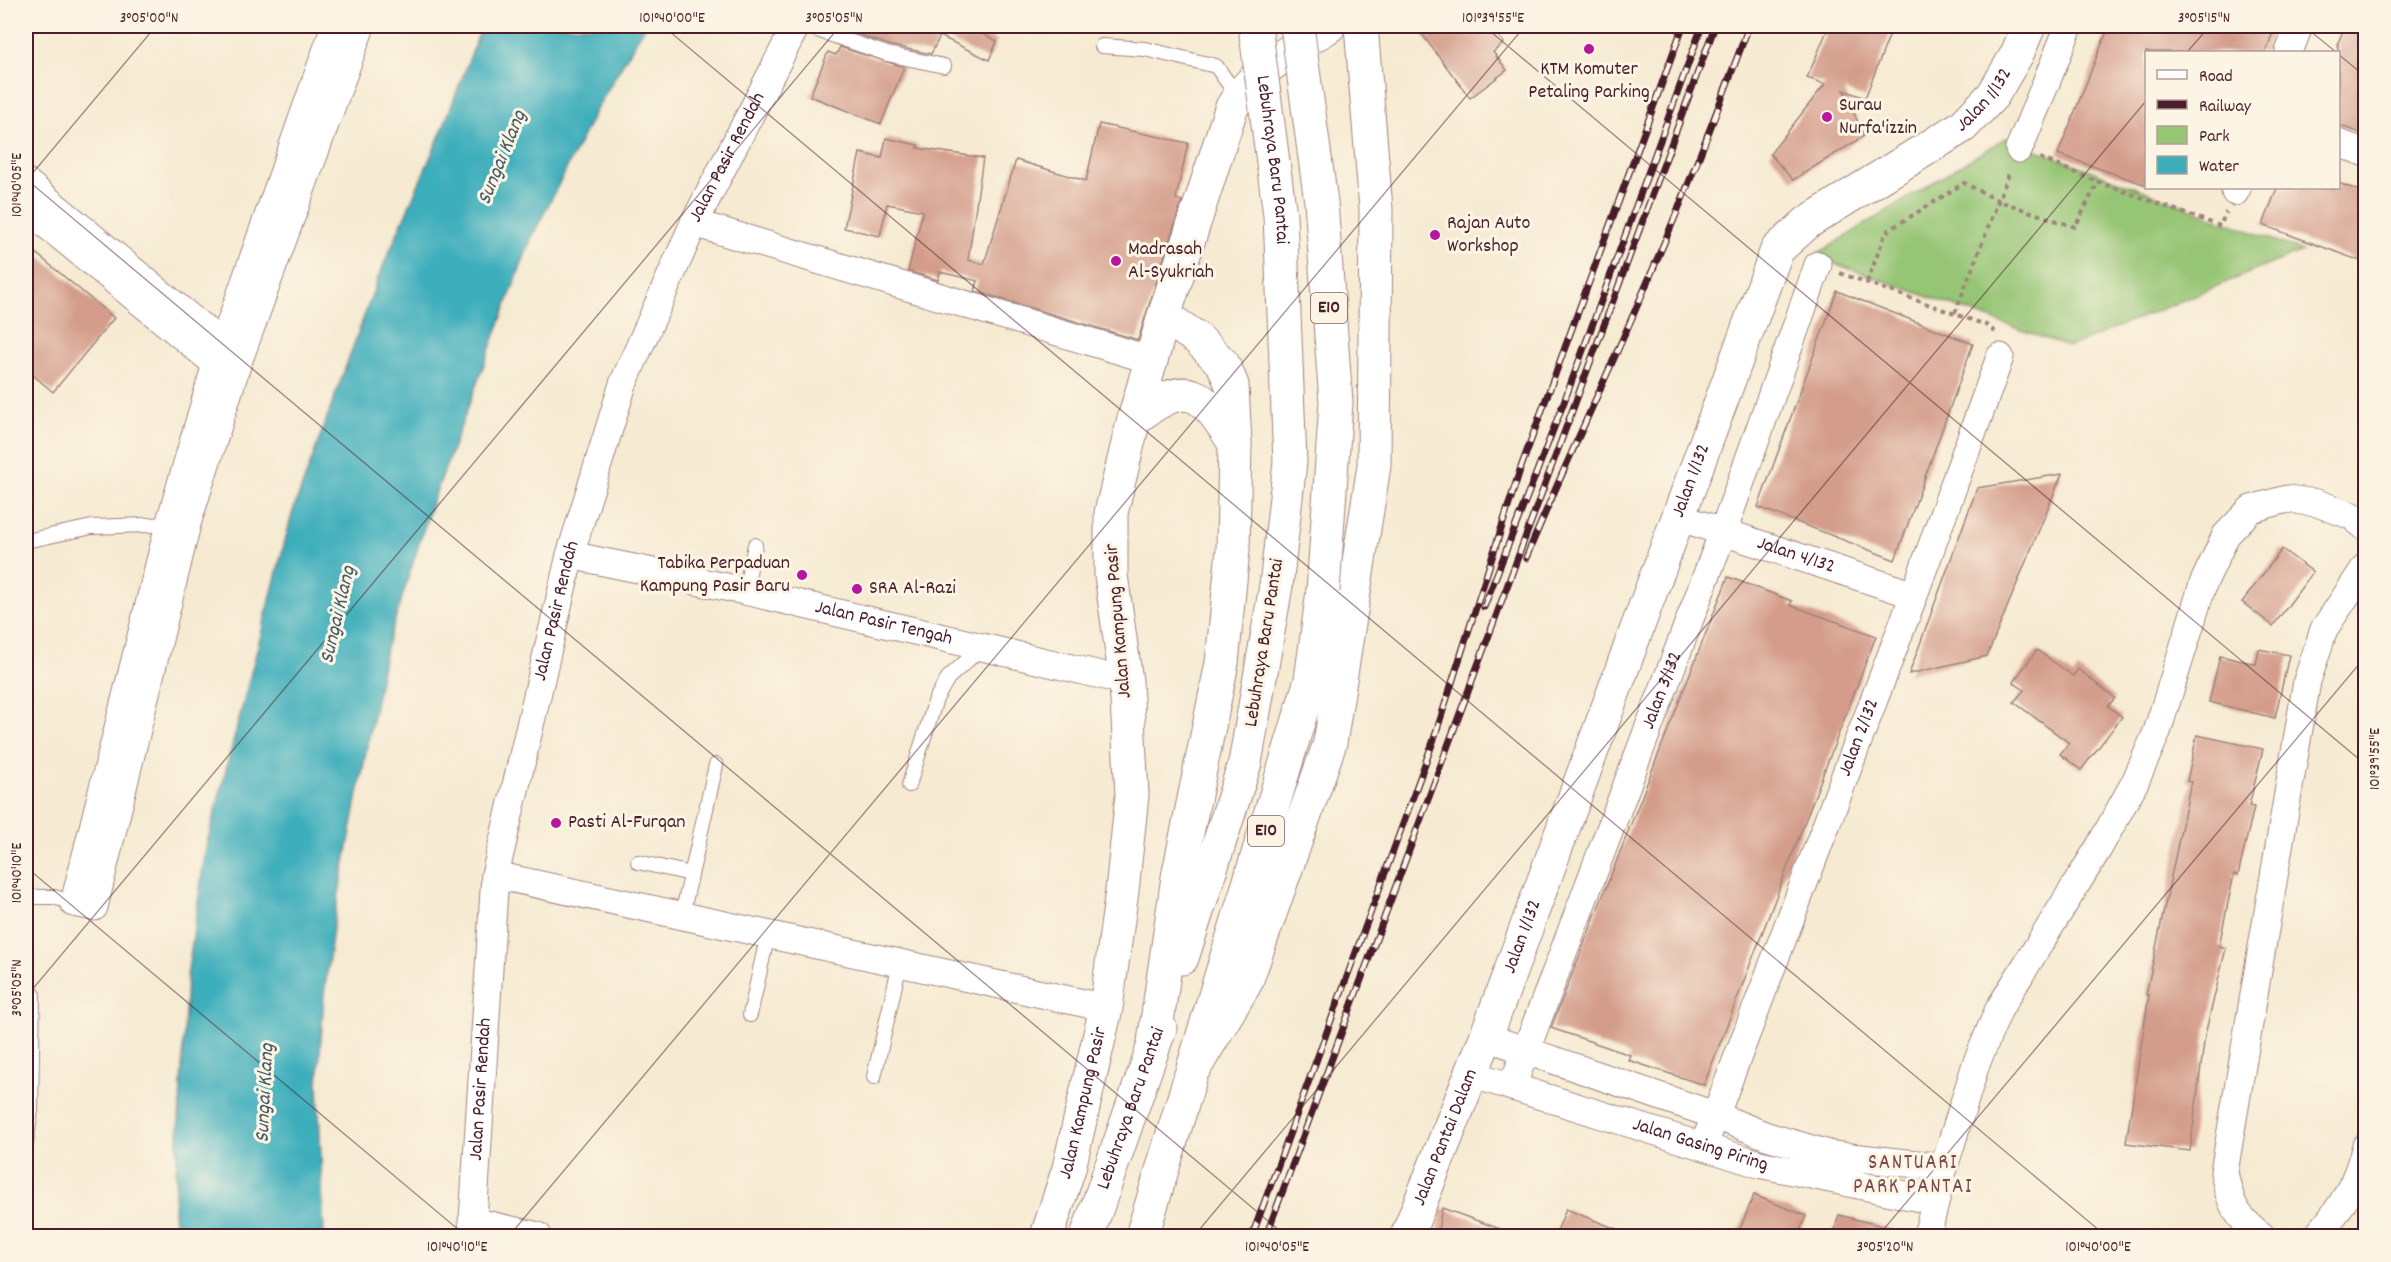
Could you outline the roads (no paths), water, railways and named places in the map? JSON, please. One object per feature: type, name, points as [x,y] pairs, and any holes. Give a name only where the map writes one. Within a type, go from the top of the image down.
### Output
[{"type":"main road","name":"Lebuhraya Baru Pantai","points":[[1087,1236],[1153,1049],[1245,763],[1276,586],[1290,462],[1287,371],[1280,215],[1255,26]]},
{"type":"main road","name":"E10","points":[[1142,1236],[1311,680],[1323,591],[1336,402],[1321,202],[1297,26]]},
{"type":"main road","name":"Jalan Kampung Pasir","points":[[1047,1236],[1069,1168],[1106,1008],[1132,795],[1126,681],[1111,574],[1111,513],[1134,419],[1164,316],[1231,109],[1238,97],[1265,71],[1329,26]]},
{"type":"main road","points":[[1195,1067],[1246,982],[1330,743],[1338,697],[1374,466],[1376,210],[1361,26]]},
{"type":"main road","name":"Jalan 1/132","points":[[1486,1036],[1777,250],[1809,222],[1963,126],[1993,95],[2017,54],[2029,26]]},
{"type":"main road","points":[[1153,1049],[1178,877],[1222,663],[1233,550],[1232,385],[1223,364],[1198,339],[1164,316]]},
{"type":"main road","points":[[1134,419],[1169,395],[1192,396],[1205,401],[1212,408],[1234,444]]},
{"type":"main road","name":"Jalan Pantai Dalam","points":[[1407,1236],[1486,1036]]},
{"type":"street","points":[[74,903],[94,907],[178,524],[225,358],[335,26]]},
{"type":"street","points":[[225,358],[361,26]]},
{"type":"street","name":"Jalan Pasir Rendah","points":[[472,1229],[495,875],[570,555],[623,384],[694,223],[796,26]]},
{"type":"street","points":[[2019,149],[2069,26]]},
{"type":"street","points":[[2289,51],[2299,26]]},
{"type":"street","points":[[2340,144],[2366,153]]},
{"type":"street","points":[[26,182],[225,358]]},
{"type":"street","points":[[26,208],[225,358]]},
{"type":"street","points":[[694,223],[1151,360]]},
{"type":"street","name":"Jalan 3/132","points":[[1512,1087],[1723,531],[1818,265]]},
{"type":"street","name":"Jalan 2/132","points":[[1704,1145],[1717,1116],[1914,595],[2000,357]]},
{"type":"street","points":[[1927,1236],[1934,1202],[1976,1064],[1999,1009],[2098,849],[2135,782],[2157,732],[2202,584],[2226,535],[2251,509],[2287,499],[2317,503],[2352,516],[2366,528]]},
{"type":"street","name":"Jalan 4/132","points":[[1678,517],[1914,595]]},
{"type":"street","name":"Jalan Pasir Tengah","points":[[570,555],[745,591],[1126,681]]},
{"type":"street","points":[[2262,1236],[2248,1226],[2232,1206],[2224,1172],[2307,681],[2324,629],[2366,566]]},
{"type":"street","points":[[495,875],[1106,1008]]},
{"type":"street","points":[[1486,1036],[1717,1116],[1767,1136],[1832,1155],[1944,1167]]},
{"type":"street","name":"Jalan Gasing Piring","points":[[1471,1074],[1759,1164],[1934,1202]]},
{"type":"street","points":[[2317,1236],[2339,1210],[2358,1176],[2366,1146]]},
{"type":"street","points":[[472,1229],[538,1236]]},
{"type":"lane","points":[[805,26],[886,54],[944,66]]},
{"type":"lane","points":[[1102,46],[1145,49],[1216,66],[1238,97]]},
{"type":"lane","points":[[26,541],[92,527],[178,524]]},
{"type":"lane","points":[[745,591],[755,544]]},
{"type":"lane","points":[[909,785],[936,699],[948,678],[983,646]]},
{"type":"lane","points":[[682,915],[716,765]]},
{"type":"lane","points":[[638,862],[691,874]]},
{"type":"lane","points":[[26,897],[54,897],[74,903]]},
{"type":"lane","points":[[750,1015],[768,934]]},
{"type":"lane","points":[[874,1077],[900,963]]},
{"type":"lane","points":[[26,983],[33,994],[31,1110],[26,1144]]},
{"type":"water","name":"Sungai Klang","points":[[482,26],[645,26],[597,108],[531,239],[431,506],[386,648],[335,914],[324,995],[318,1083],[324,1236],[176,1236],[174,1211],[187,977],[206,847],[292,514],[378,278],[443,128]]},
{"type":"railway","points":[[1252,1236],[1433,742],[1520,470],[1683,26]]},
{"type":"railway","points":[[1484,607],[1564,402],[1702,26]]},
{"type":"railway","points":[[1266,1236],[1715,26]]},
{"type":"railway","points":[[1526,558],[1673,222],[1749,26]]},
{"type":"place","name":"KTM Komuter Petaling Parking","points":[[1589,49]]},
{"type":"place","name":"Surau Nurfa'izzin","points":[[1827,117]]},
{"type":"place","name":"Rajan Auto Workshop","points":[[1435,235]]},
{"type":"place","name":"Madrasah Al-Syukriah","points":[[1116,261]]},
{"type":"place","name":"Tabika Perpaduan Kampung Pasir Baru","points":[[802,575]]},
{"type":"place","name":"SRA Al-Razi","points":[[857,589]]},
{"type":"place","name":"Pasti Al-Furqan","points":[[556,823]]},
{"type":"district","name":"SANTUARI PARK PANTAI","points":[[1913,1176]]}]
